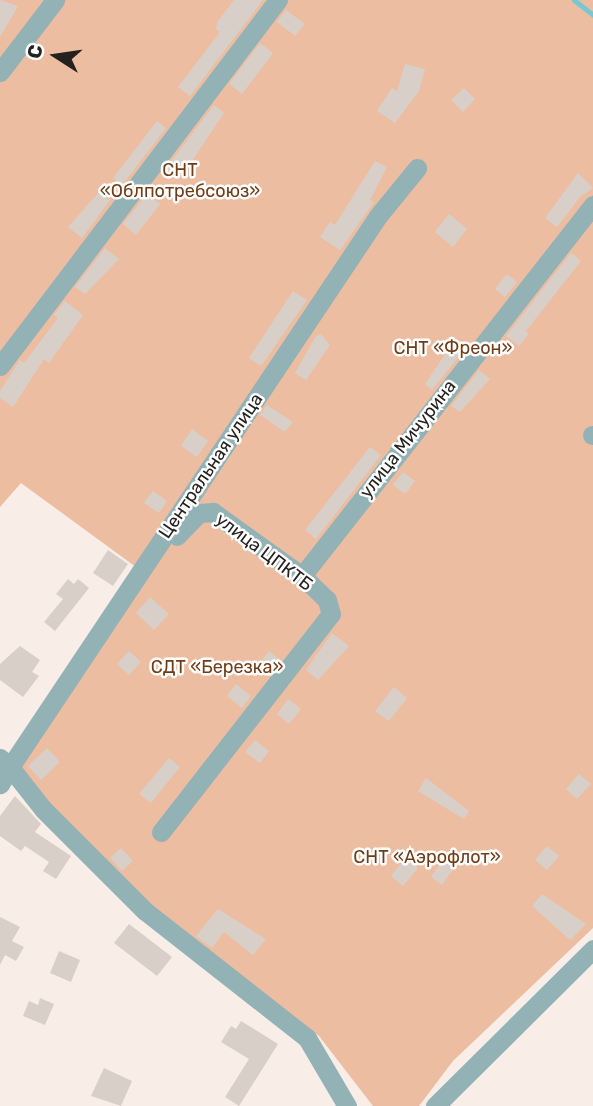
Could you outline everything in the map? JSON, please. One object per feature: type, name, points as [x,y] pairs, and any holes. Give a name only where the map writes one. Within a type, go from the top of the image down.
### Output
[{"type":"street","points":[[0,72],[55,0]]},
{"type":"street","points":[[0,366],[278,0]]},
{"type":"street","name":"Центральная улица","points":[[3,770],[142,570],[378,216],[417,168]]},
{"type":"street","name":"улица Мичурина","points":[[302,576],[593,205]]},
{"type":"street","name":"улица ЦПКТБ","points":[[142,570],[155,564],[191,519],[206,512],[302,576],[327,600],[331,614],[161,832]]},
{"type":"street","points":[[3,770],[145,911],[307,1038],[347,1106]]},
{"type":"street","points":[[435,1106],[593,949]]},
{"type":"green space","points":[[0,0],[593,0],[593,928],[453,1061],[419,1106],[373,1106],[319,1036],[139,897],[11,768],[140,570],[21,483],[0,507]]},
{"type":"building","points":[[0,0],[18,6],[0,37]]},
{"type":"building","points":[[234,0],[263,0],[190,96],[178,87],[220,32],[216,29],[218,21]]},
{"type":"building","points":[[286,10],[305,24],[295,36],[277,22]]},
{"type":"building","points":[[260,43],[273,53],[242,94],[229,84]]},
{"type":"building","points":[[405,64],[425,69],[419,91],[395,123],[377,111],[392,88],[397,91]]},
{"type":"building","points":[[464,88],[475,99],[463,112],[451,100]]},
{"type":"building","points":[[214,105],[224,113],[180,179],[174,174],[171,178],[163,172]]},
{"type":"building","points":[[157,121],[166,128],[122,185],[113,178]]},
{"type":"building","points":[[375,161],[387,167],[370,200],[374,202],[340,250],[320,237],[330,222],[335,225]]},
{"type":"building","points":[[578,173],[593,188],[581,196],[557,227],[545,218]]},
{"type":"building","points":[[99,192],[110,200],[82,238],[68,227]]},
{"type":"building","points":[[147,194],[160,204],[136,235],[123,224]]},
{"type":"building","points":[[449,214],[467,229],[453,247],[435,232]]},
{"type":"building","points":[[105,248],[119,259],[85,294],[75,287]]},
{"type":"building","points":[[571,253],[581,261],[526,331],[529,334],[519,346],[506,336]]},
{"type":"building","points":[[507,274],[517,282],[505,297],[495,289]]},
{"type":"building","points":[[293,291],[307,300],[261,366],[249,358]]},
{"type":"building","points":[[65,301],[83,315],[49,363],[44,359],[13,407],[0,398],[0,391],[20,360],[24,363],[58,318],[54,315]]},
{"type":"building","points":[[321,334],[330,345],[306,380],[295,373],[316,336]]},
{"type":"building","points":[[450,347],[460,355],[432,390],[425,384]]},
{"type":"building","points":[[479,370],[490,379],[460,412],[451,406]]},
{"type":"building","points":[[267,405],[293,422],[285,432],[260,415]]},
{"type":"building","points":[[192,429],[208,441],[197,457],[181,446]]},
{"type":"building","points":[[370,447],[381,455],[316,539],[305,530]]},
{"type":"building","points":[[403,472],[415,481],[405,494],[393,485]]},
{"type":"building","points":[[153,491],[167,501],[159,513],[144,503]]},
{"type":"building","points":[[108,550],[128,564],[113,586],[93,573]]},
{"type":"building","points":[[68,579],[74,584],[78,579],[89,588],[55,631],[44,622],[63,599],[56,594]]},
{"type":"building","points":[[150,597],[169,614],[154,630],[136,613]]},
{"type":"building","points":[[332,633],[349,646],[318,680],[306,670]]},
{"type":"building","points":[[20,646],[40,660],[32,672],[39,676],[23,697],[0,680],[0,664]]},
{"type":"building","points":[[129,651],[141,662],[129,675],[117,664]]},
{"type":"building","points":[[269,651],[280,660],[268,674],[258,666]]},
{"type":"building","points":[[236,684],[251,696],[242,708],[227,696]]},
{"type":"building","points":[[394,687],[407,698],[389,721],[375,711]]},
{"type":"building","points":[[288,699],[301,709],[289,724],[277,714]]},
{"type":"building","points":[[255,740],[269,751],[260,763],[245,752]]},
{"type":"building","points":[[47,748],[60,762],[41,780],[28,766]]},
{"type":"building","points":[[169,758],[180,767],[151,803],[139,794]]},
{"type":"building","points":[[579,774],[591,784],[577,799],[566,789]]},
{"type":"building","points":[[426,778],[469,811],[464,819],[418,791]]},
{"type":"building","points":[[15,796],[41,824],[35,832],[71,856],[56,879],[43,871],[49,862],[25,846],[21,851],[0,836],[0,816]]},
{"type":"building","points":[[547,846],[559,856],[547,870],[535,860]]},
{"type":"building","points":[[121,848],[133,861],[122,871],[110,858]]},
{"type":"building","points":[[406,857],[418,868],[403,886],[391,876]]},
{"type":"building","points":[[443,860],[454,868],[442,885],[431,877]]},
{"type":"building","points":[[542,894],[586,924],[570,940],[532,906]]},
{"type":"building","points":[[218,909],[266,939],[253,955],[224,932],[212,948],[196,936]]},
{"type":"building","points":[[0,917],[20,927],[12,941],[24,947],[16,961],[5,955],[0,965]]},
{"type":"building","points":[[129,924],[172,957],[157,976],[114,943]]},
{"type":"building","points":[[59,951],[80,960],[71,982],[50,973]]},
{"type":"building","points":[[40,998],[54,1004],[45,1025],[23,1016],[29,1001],[38,1005]]},
{"type":"building","points":[[241,1021],[278,1044],[239,1106],[225,1097],[249,1059],[221,1042],[231,1026],[236,1029]]},
{"type":"building","points":[[104,1068],[132,1081],[121,1106],[91,1096]]},
{"type":"waterway","points":[[574,0],[593,15]]},
{"type":"park label","name":"СНТ «Облпотребсоюз»","points":[[180,181]]},
{"type":"park label","name":"СНТ «Фреон»","points":[[453,348]]},
{"type":"park label","name":"СДТ «Березка»","points":[[217,667]]},
{"type":"park label","name":"СНТ «Аэрофлот»","points":[[427,857]]}]
